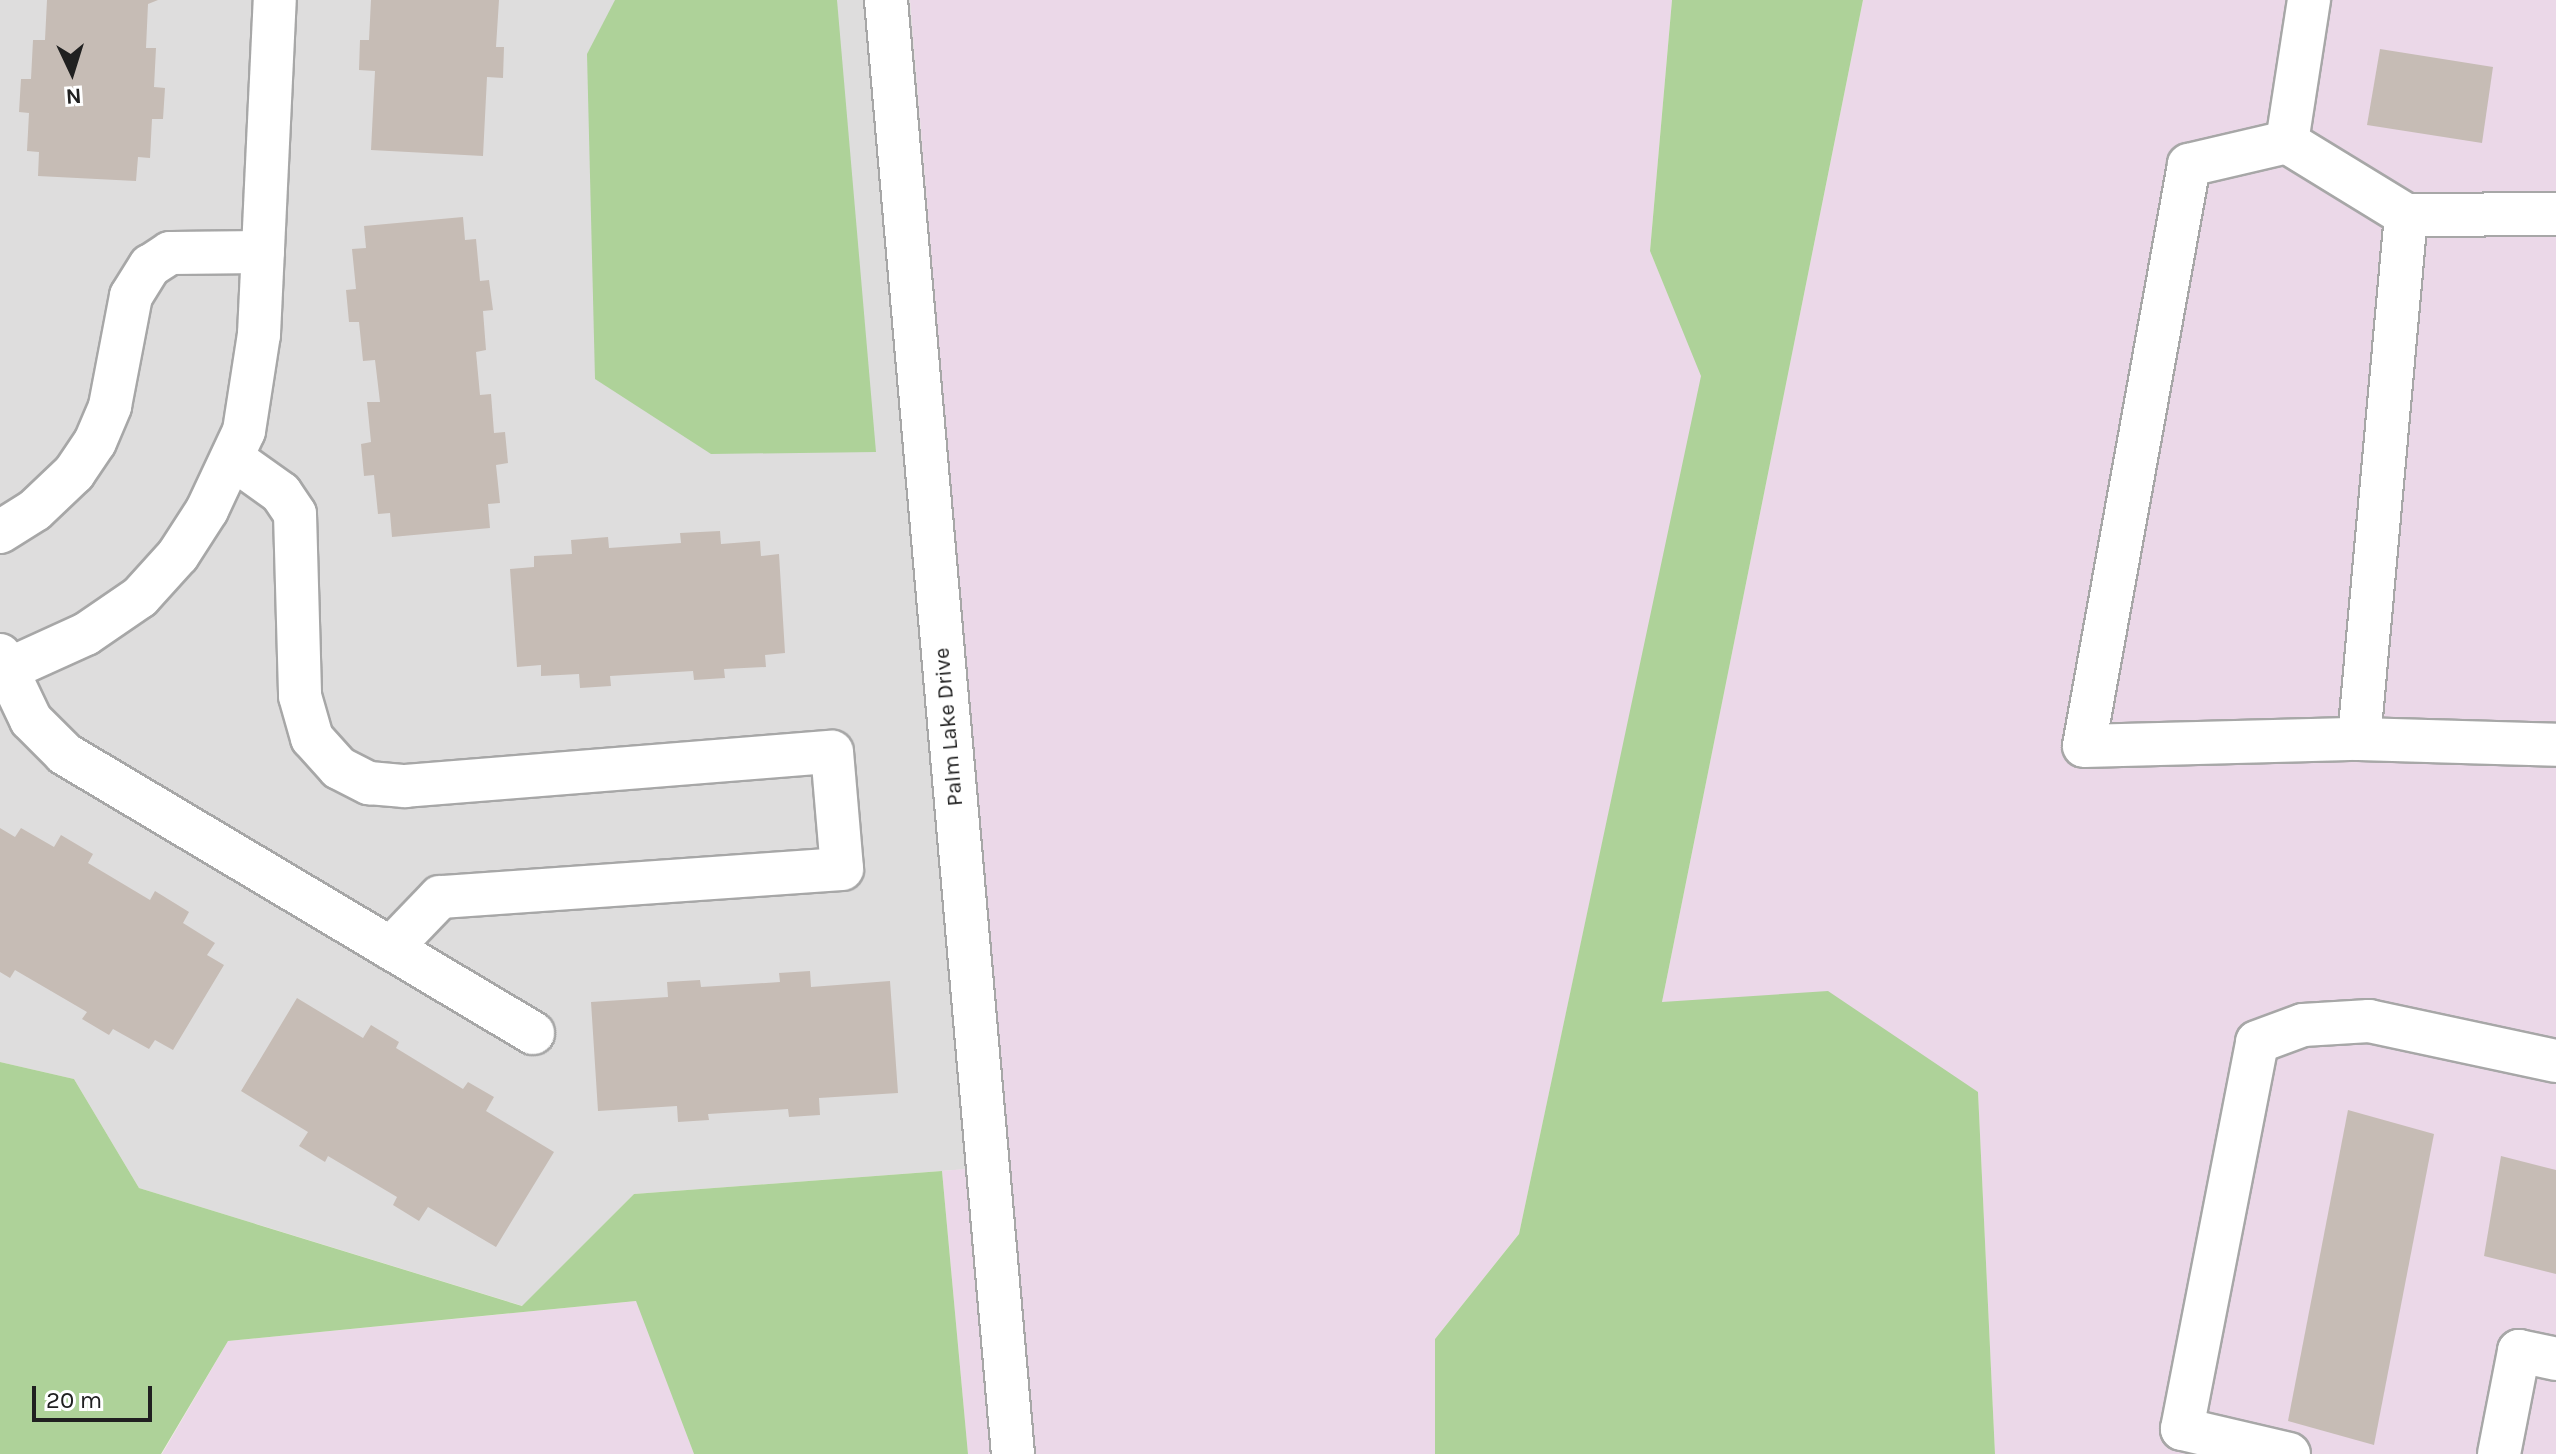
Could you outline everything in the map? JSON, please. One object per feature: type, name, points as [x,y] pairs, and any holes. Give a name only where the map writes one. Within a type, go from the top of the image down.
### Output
[{"type":"street","points":[[275,0],[263,252],[255,362],[244,431],[193,533],[140,597],[86,634],[2,667],[31,720],[65,754],[533,1033]]},
{"type":"street","name":"Palm Lake Drive","points":[[886,0],[1013,1454]]},
{"type":"street","points":[[2287,142],[2309,0]]},
{"type":"street","points":[[2556,214],[2406,215],[2287,142],[2189,165],[2084,746],[2359,739],[2556,745]]},
{"type":"street","points":[[2359,739],[2406,215]]},
{"type":"street","points":[[0,532],[35,510],[74,473],[95,442],[110,406],[131,296],[150,266],[170,253],[263,252]]},
{"type":"street","points":[[232,458],[281,493],[295,514],[300,696],[312,738],[339,768],[369,783],[405,786],[832,752],[842,869],[440,897],[391,948]]},
{"type":"street","points":[[2289,1454],[2182,1429],[2257,1042],[2303,1025],[2369,1021],[2556,1061]]},
{"type":"street","points":[[2499,1454],[2519,1351],[2556,1359]]},
{"type":"shaded area","points":[[0,0],[910,0],[1008,1166],[634,1194],[523,1306],[139,1188],[74,1079],[0,1062]]},
{"type":"shaded area","points":[[910,0],[1672,0],[1650,251],[1702,376],[1519,1234],[1435,1339],[1435,1454],[968,1454],[942,1171],[1008,1165]]},
{"type":"shaded area","points":[[1863,0],[2556,0],[2556,1454],[1995,1454],[1978,1092],[1662,1002]]},
{"type":"shaded area","points":[[637,1301],[694,1454],[162,1454],[228,1341]]},
{"type":"green space","points":[[615,0],[837,0],[876,452],[711,454],[595,379],[587,54]]},
{"type":"green space","points":[[1672,0],[1863,0],[1662,1002],[1828,991],[1978,1092],[1995,1454],[1435,1454],[1435,1339],[1519,1234],[1701,376],[1650,251]]},
{"type":"green space","points":[[0,1062],[74,1079],[139,1188],[522,1306],[634,1194],[942,1171],[968,1454],[694,1454],[636,1301],[228,1341],[161,1454],[0,1454]]},
{"type":"building","points":[[47,0],[158,0],[148,4],[146,48],[156,48],[154,87],[165,88],[163,119],[152,119],[150,158],[138,157],[136,181],[38,176],[39,152],[27,151],[29,113],[19,112],[21,79],[31,79],[33,40],[45,40]]},
{"type":"building","points":[[371,0],[499,0],[496,47],[504,47],[503,78],[487,77],[483,156],[371,150],[375,71],[359,70],[360,40],[369,40]]},
{"type":"building","points":[[2380,49],[2493,67],[2482,143],[2367,125]]},
{"type":"building","points":[[463,217],[465,240],[476,239],[480,281],[489,280],[493,310],[483,311],[486,350],[476,352],[480,395],[491,394],[494,433],[505,432],[508,463],[496,465],[500,503],[488,504],[490,528],[392,537],[390,513],[378,514],[374,475],[364,476],[361,444],[371,442],[367,402],[380,402],[375,360],[363,361],[359,322],[349,322],[346,290],[356,289],[352,249],[366,248],[364,226]]},
{"type":"building","points":[[720,531],[721,544],[760,541],[761,556],[779,554],[785,653],[765,655],[766,667],[724,669],[725,678],[694,680],[693,671],[610,676],[611,686],[580,688],[579,674],[541,676],[541,665],[517,667],[510,569],[534,567],[534,556],[572,554],[571,540],[608,537],[609,548],[681,543],[680,533]]},
{"type":"building","points":[[0,828],[15,837],[21,828],[54,847],[61,835],[93,854],[88,863],[150,900],[155,891],[189,912],[183,923],[215,943],[207,955],[224,965],[173,1050],[155,1040],[149,1049],[113,1029],[109,1035],[82,1019],[87,1012],[15,970],[10,978],[0,972]]},
{"type":"building","points":[[810,971],[811,987],[890,981],[898,1093],[819,1098],[820,1115],[789,1117],[788,1109],[708,1114],[709,1120],[678,1122],[677,1106],[598,1111],[591,1002],[668,997],[667,982],[700,980],[701,987],[780,982],[779,973]]},
{"type":"building","points":[[297,998],[363,1038],[371,1025],[399,1042],[396,1048],[463,1089],[468,1082],[494,1097],[486,1111],[554,1152],[496,1247],[428,1207],[419,1221],[393,1205],[397,1197],[328,1156],[325,1162],[299,1146],[308,1132],[241,1091]]},
{"type":"building","points":[[2348,1110],[2434,1134],[2374,1445],[2288,1421]]},
{"type":"building","points":[[2501,1156],[2556,1170],[2556,1274],[2484,1256]]}]
